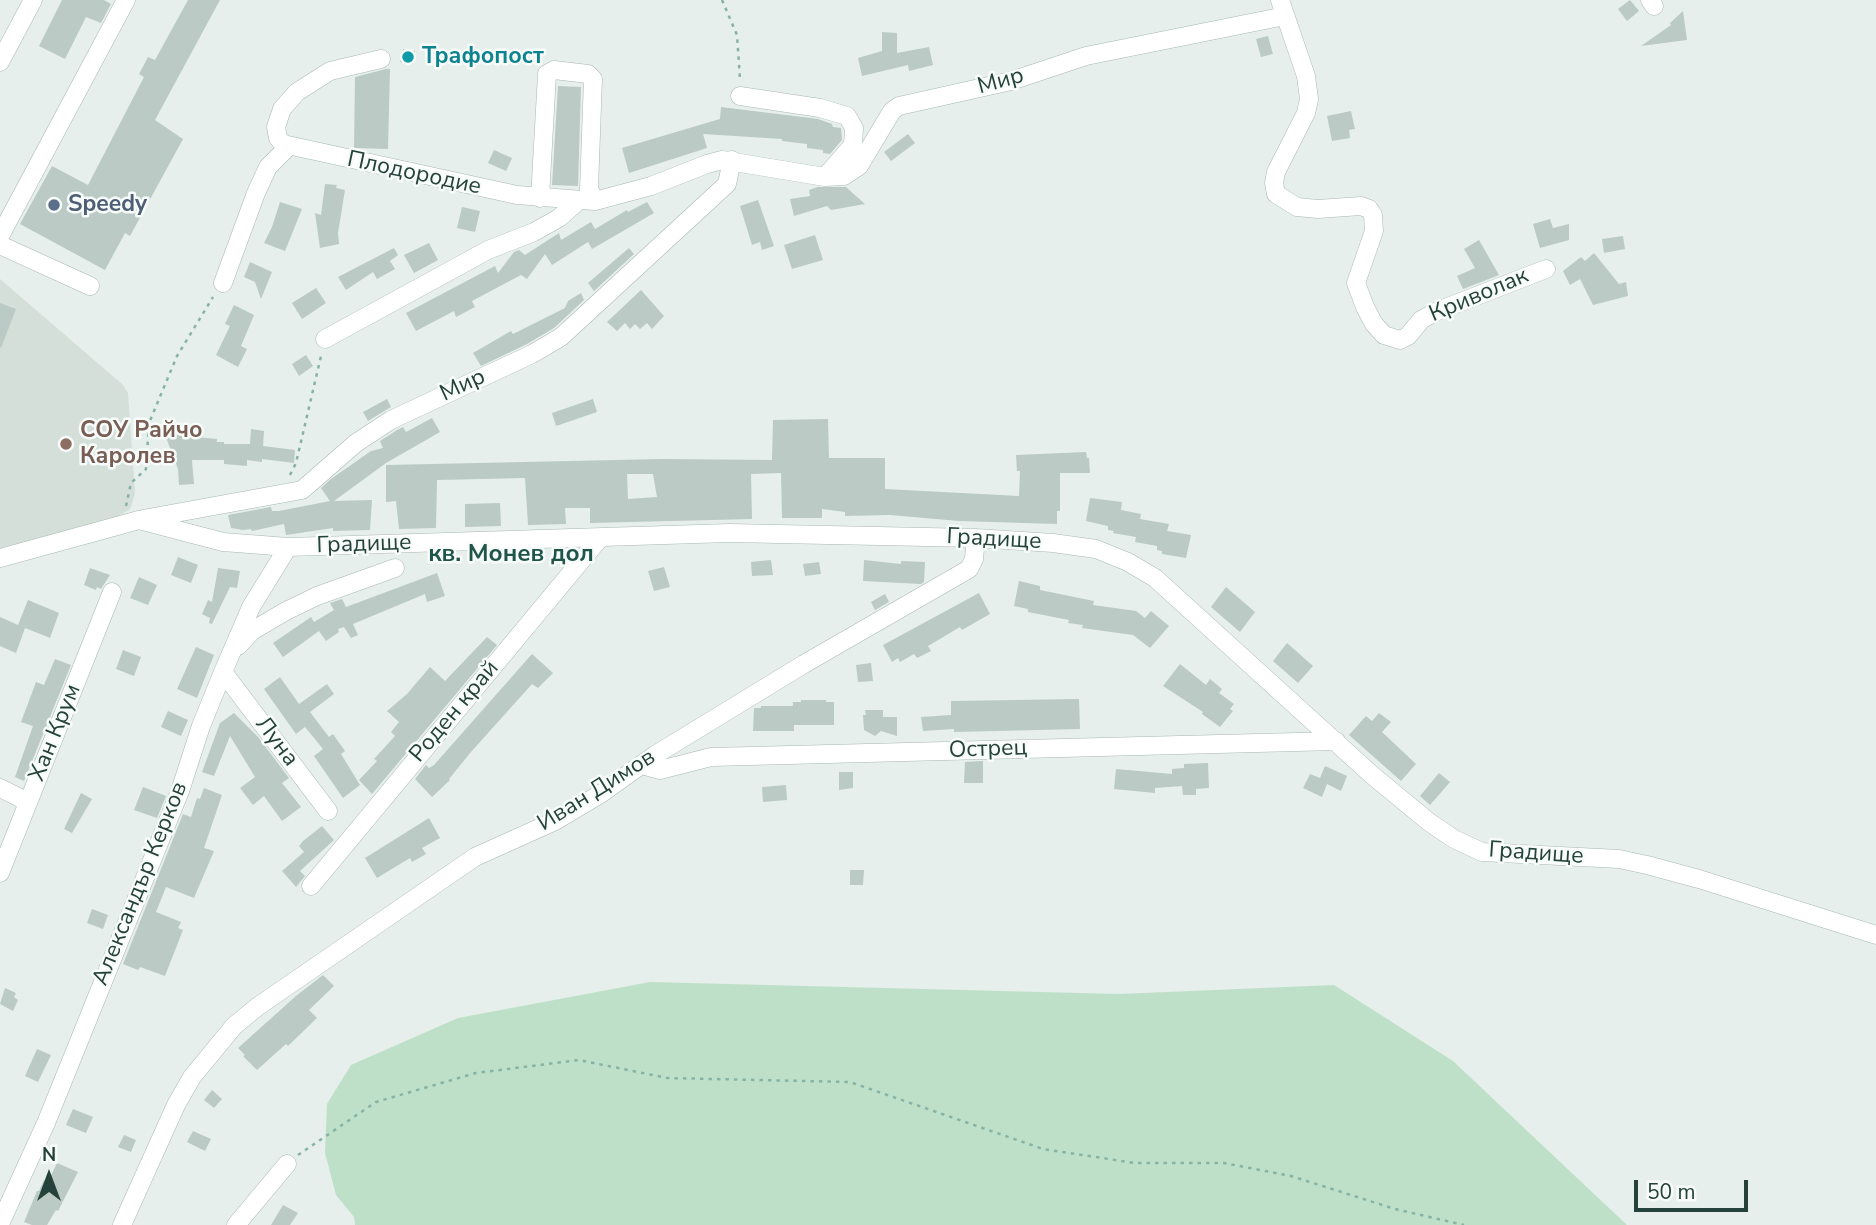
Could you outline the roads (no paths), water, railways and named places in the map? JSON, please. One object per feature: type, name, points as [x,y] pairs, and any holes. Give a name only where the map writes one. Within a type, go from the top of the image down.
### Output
[{"type":"street","points":[[0,62],[33,0]]},
{"type":"street","points":[[0,236],[126,0]]},
{"type":"street","name":"Мир","points":[[540,198],[586,201],[651,186],[707,164],[732,160],[825,177],[844,176],[859,166],[892,111],[899,106],[1011,81],[1086,56],[1282,8]]},
{"type":"street","name":"Криволак","points":[[1282,8],[1306,76],[1309,99],[1306,113],[1276,172],[1276,194],[1297,207],[1318,209],[1361,206],[1369,209],[1373,215],[1374,231],[1356,283],[1374,324],[1384,335],[1400,340],[1408,336],[1421,320],[1435,312],[1546,269]]},
{"type":"street","points":[[223,283],[268,167],[288,147],[278,138],[276,127],[282,109],[297,92],[330,71],[381,59]]},
{"type":"street","points":[[540,198],[547,74],[554,70],[587,74],[593,79],[589,189],[586,201]]},
{"type":"street","points":[[740,96],[820,108],[847,116],[854,128],[853,145],[825,177]]},
{"type":"street","name":"Плодородие","points":[[288,147],[540,198]]},
{"type":"street","name":"Мир","points":[[139,520],[302,490],[356,443],[391,420],[532,354],[561,337],[727,184],[732,160]]},
{"type":"street","name":"Мир","points":[[326,339],[488,250],[551,223],[586,201]]},
{"type":"street","points":[[0,245],[90,286]]},
{"type":"street","points":[[0,558],[139,520]]},
{"type":"street","name":"Градище","points":[[139,520],[223,542],[288,547],[729,533],[976,538],[1096,549],[1128,562],[1155,578],[1372,775],[1454,839],[1482,852],[1628,861],[1699,879],[1876,935]]},
{"type":"street","name":"Роден край","points":[[310,886],[600,538]]},
{"type":"street","name":"Иван Димов","points":[[122,1225],[191,1077],[212,1050],[257,1007],[475,857],[555,821],[804,664],[969,569],[974,559],[976,538]]},
{"type":"street","name":"Александър Керков","points":[[0,1224],[46,1123],[180,791],[201,726],[223,672],[251,607],[288,547]]},
{"type":"street","points":[[231,654],[252,631],[286,611],[317,596],[395,568]]},
{"type":"street","name":"Хан Крум","points":[[0,873],[112,592]]},
{"type":"street","name":"Луна","points":[[223,672],[328,811]]},
{"type":"street","name":"Острец","points":[[642,765],[660,771],[711,757],[1336,741]]},
{"type":"street","points":[[0,788],[29,802]]},
{"type":"street","points":[[236,1225],[287,1164]]},
{"type":"place","name":"Трафопост","points":[[408,57]]},
{"type":"place","name":"Speedy","points":[[54,205]]},
{"type":"place","name":"СОУ Райчо Каролев","points":[[66,444]]},
{"type":"district","name":"кв. Монев дол","points":[[511,555]]}]
